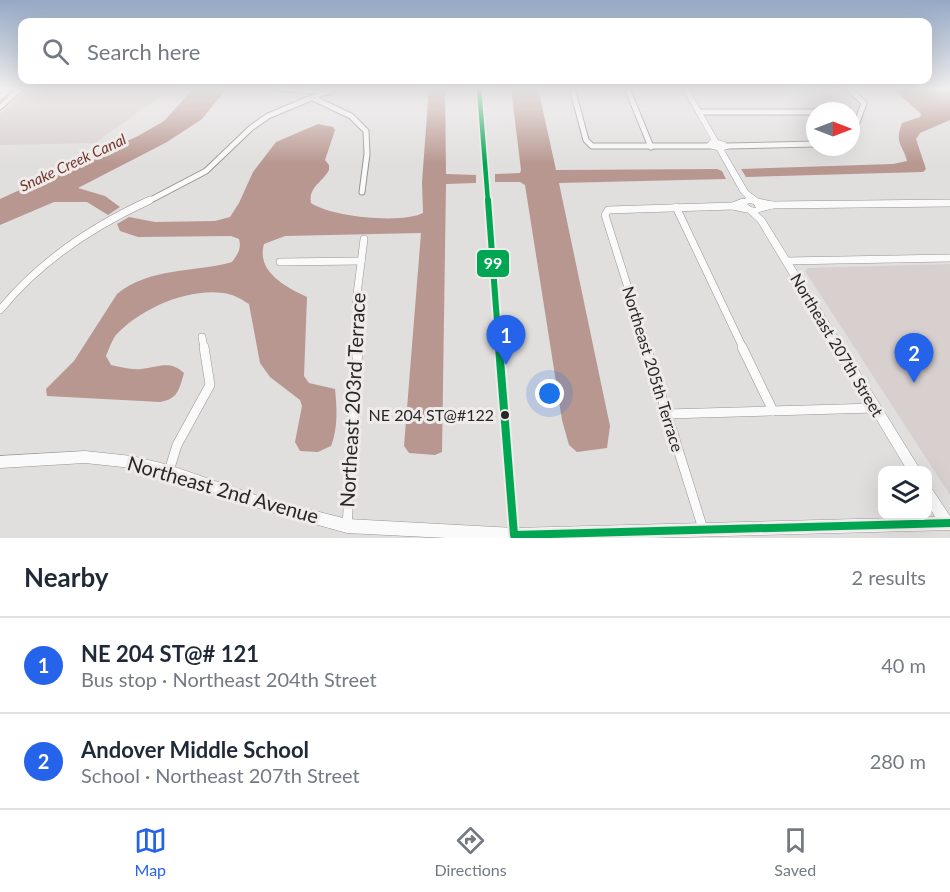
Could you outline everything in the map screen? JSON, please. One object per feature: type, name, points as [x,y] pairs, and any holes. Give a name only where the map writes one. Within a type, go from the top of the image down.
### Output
[{"type":"street","points":[[0,310],[35,271],[101,226],[208,170],[249,129],[277,113]]},
{"type":"street","points":[[344,113],[362,122],[369,136],[362,192]]},
{"type":"street","points":[[481,113],[514,535]]},
{"type":"street","points":[[579,113],[586,140],[592,146],[651,147],[713,144],[723,148],[806,144]]},
{"type":"street","points":[[637,113],[651,147]]},
{"type":"street","points":[[699,113],[713,144]]},
{"type":"street","name":"Northeast 207th Street","points":[[723,148],[752,205],[911,466]]},
{"type":"street","points":[[773,411],[676,207],[947,203],[950,209]]},
{"type":"street","name":"Northeast 205th Terrace","points":[[676,207],[608,210],[605,215],[703,529]]},
{"type":"street","name":"Northeast 203rd Terrace","points":[[347,526],[360,322],[356,302],[364,239]]},
{"type":"street","points":[[786,261],[950,258]]},
{"type":"street","points":[[280,262],[361,261]]},
{"type":"street","points":[[169,471],[177,445],[210,385],[202,337]]},
{"type":"street","points":[[667,414],[875,408]]},
{"type":"street","name":"Northeast 2nd Avenue","points":[[0,462],[86,457],[132,462],[169,471],[264,504],[347,526],[514,535],[703,529],[949,526]]},
{"type":"street","points":[[932,500],[949,526]]},
{"type":"shaded area","points":[[137,113],[95,143],[0,145],[0,114]]},
{"type":"shaded area","name":"Snake Creek Canal","points":[[171,113],[207,113],[202,119],[167,142],[78,188],[105,196],[120,207],[108,215],[87,202],[54,202],[0,225],[0,199],[138,136],[164,121]]},
{"type":"shaded area","points":[[427,113],[445,113],[446,174],[476,175],[476,183],[446,184],[442,452],[435,455],[409,453],[404,446],[421,233],[285,236],[264,244],[264,263],[269,270],[282,283],[307,297],[304,376],[309,383],[335,389],[335,432],[331,446],[318,452],[300,451],[295,442],[302,406],[300,400],[270,377],[260,363],[249,304],[227,294],[209,292],[165,302],[138,317],[113,339],[106,356],[111,365],[137,369],[169,365],[184,373],[179,389],[171,399],[160,402],[47,396],[46,389],[74,361],[117,294],[143,279],[232,262],[239,249],[239,239],[231,236],[138,237],[120,231],[117,224],[129,217],[155,222],[215,221],[230,217],[253,172],[276,142],[318,124],[333,127],[335,130],[325,160],[329,165],[329,170],[314,189],[311,203],[334,212],[350,215],[384,218],[413,216],[423,213],[422,182]]},
{"type":"shaded area","points":[[514,113],[544,113],[556,170],[717,169],[722,171],[726,179],[559,183],[610,426],[607,448],[577,452],[569,445],[562,420],[525,185],[520,182],[495,182],[495,174],[520,173]]},
{"type":"shaded area","points":[[950,113],[950,120],[920,133],[916,139],[926,169],[923,172],[746,177],[741,169],[893,164],[907,161],[899,140],[902,123],[920,117],[921,114]]},
{"type":"shaded area","points":[[950,264],[950,495],[805,271],[808,268]]},
{"type":"transit line","name":"99","points":[[481,113],[514,535],[950,523]]},
{"type":"place","name":"NE 204 ST@# 121","points":[[506,365]]},
{"type":"place","name":"Andover Middle School","points":[[914,383]]},
{"type":"place","name":"NE 204 ST@#122","points":[[505,415]]}]
